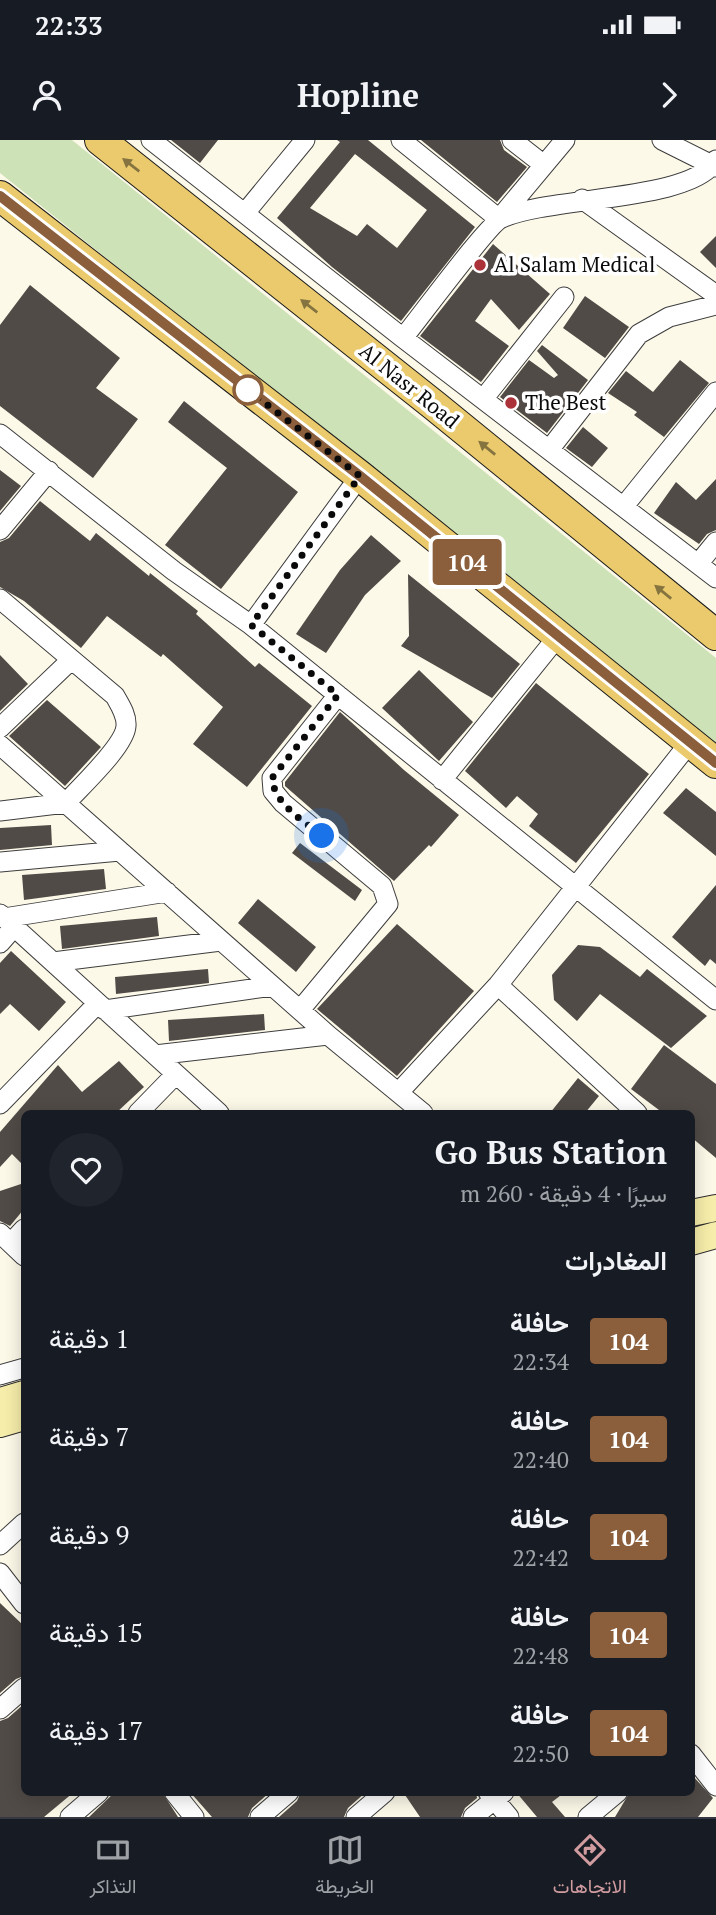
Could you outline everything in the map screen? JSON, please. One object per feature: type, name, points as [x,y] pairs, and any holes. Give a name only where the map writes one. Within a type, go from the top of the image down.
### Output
[{"type":"main road","name":"Al Nasr Road","points":[[100,140],[435,406],[716,635]]},
{"type":"main road","points":[[0,196],[360,476],[716,763]]},
{"type":"main road","points":[[695,1212],[716,1208]]},
{"type":"main road","points":[[695,1241],[716,1235]]},
{"type":"main road","points":[[0,1401],[21,1395]]},
{"type":"main road","points":[[0,1424],[21,1418]]},
{"type":"street","points":[[151,140],[716,578]]},
{"type":"street","points":[[245,213],[305,140]]},
{"type":"street","points":[[401,140],[499,219]]},
{"type":"street","points":[[512,140],[544,165]]},
{"type":"street","points":[[403,338],[565,140]]},
{"type":"street","points":[[662,140],[715,164]]},
{"type":"street","points":[[499,219],[543,206],[657,190],[685,183],[715,164]]},
{"type":"street","points":[[582,200],[716,295]]},
{"type":"street","points":[[484,398],[564,297]]},
{"type":"street","points":[[549,450],[639,334],[669,317],[716,305]]},
{"type":"street","points":[[624,506],[716,392]]},
{"type":"street","points":[[0,434],[174,571],[251,625],[716,1000]]},
{"type":"street","points":[[0,530],[49,471]]},
{"type":"street","points":[[251,625],[360,476]]},
{"type":"street","points":[[698,564],[716,542]]},
{"type":"street","points":[[0,599],[115,696],[124,711],[127,728],[118,744],[66,803],[0,811]]},
{"type":"street","points":[[442,780],[559,635]]},
{"type":"street","points":[[0,729],[71,660]]},
{"type":"street","points":[[300,1010],[388,904],[382,886],[283,803],[273,791],[272,778],[338,695]]},
{"type":"street","points":[[399,1092],[498,985],[691,741]]},
{"type":"street","points":[[2,749],[328,1035],[420,1110]]},
{"type":"street","points":[[0,862],[120,851]]},
{"type":"street","points":[[6,920],[167,892]]},
{"type":"street","points":[[0,943],[6,920]]},
{"type":"street","points":[[6,920],[216,1110]]},
{"type":"street","points":[[52,962],[221,941]]},
{"type":"street","points":[[498,985],[634,1110]]},
{"type":"street","points":[[0,1104],[102,1006],[272,986]]},
{"type":"street","points":[[155,1055],[328,1035]]},
{"type":"street","points":[[141,1110],[176,1074]]},
{"type":"street","points":[[0,1375],[21,1369]]},
{"type":"street","points":[[0,1545],[21,1526]]},
{"type":"street","points":[[0,1573],[21,1600]]},
{"type":"street","points":[[0,1709],[21,1691]]},
{"type":"street","points":[[695,1760],[716,1786]]},
{"type":"street","points":[[69,1817],[94,1796]]},
{"type":"street","points":[[177,1796],[194,1817]]},
{"type":"street","points":[[260,1817],[284,1796]]},
{"type":"street","points":[[356,1817],[381,1796]]},
{"type":"street","points":[[473,1817],[494,1796]]},
{"type":"street","points":[[496,1796],[509,1817]]},
{"type":"street","points":[[588,1817],[613,1796]]},
{"type":"green space","points":[[0,140],[72,140],[716,658],[716,746],[0,173]]},
{"type":"building","points":[[171,140],[218,140],[200,163]]},
{"type":"building","points":[[337,140],[368,140],[475,227],[401,321],[332,267],[277,218],[340,142]],"holes":[[[355,154],[427,210],[397,248],[367,224],[357,236],[310,208]]]},
{"type":"building","points":[[421,140],[500,140],[504,150],[527,167],[497,202]]},
{"type":"building","points":[[716,236],[716,268],[700,252]]},
{"type":"building","points":[[493,244],[550,294],[519,330],[491,299],[475,321],[509,346],[481,382],[420,336]]},
{"type":"building","points":[[30,285],[120,358],[96,388],[138,419],[93,478],[0,406],[0,325]]},
{"type":"building","points":[[585,296],[629,327],[605,358],[563,328]]},
{"type":"building","points":[[542,345],[588,380],[547,433],[500,397],[529,360],[554,378],[558,375],[537,351]]},
{"type":"building","points":[[680,360],[709,383],[664,437],[634,415],[637,412],[608,393],[626,371],[653,392]]},
{"type":"building","points":[[184,401],[298,492],[221,589],[165,545],[227,468],[168,422]]},
{"type":"building","points":[[583,427],[608,448],[592,467],[566,448]]},
{"type":"building","points":[[0,470],[21,486],[0,511]]},
{"type":"building","points":[[716,479],[716,530],[707,534],[699,544],[654,513],[676,482],[696,500]]},
{"type":"building","points":[[40,501],[90,541],[96,533],[149,576],[150,573],[198,611],[196,614],[255,667],[259,663],[312,706],[247,787],[193,744],[223,707],[163,654],[161,657],[107,616],[81,648],[24,601],[0,587],[0,542],[9,538]]},
{"type":"building","points":[[371,535],[401,561],[365,595],[326,653],[296,634],[340,570]]},
{"type":"building","points":[[408,574],[520,664],[492,698],[401,646],[409,636]]},
{"type":"building","points":[[0,655],[28,684],[0,711]]},
{"type":"building","points":[[419,670],[473,722],[439,761],[382,708]]},
{"type":"building","points":[[536,683],[649,774],[576,863],[529,826],[538,814],[517,796],[506,808],[465,771]]},
{"type":"building","points":[[47,700],[101,747],[65,786],[9,736]]},
{"type":"building","points":[[340,712],[459,815],[431,847],[429,845],[394,881],[285,786],[285,782]]},
{"type":"building","points":[[686,788],[716,812],[716,856],[663,813]]},
{"type":"building","points":[[51,825],[52,845],[0,850],[0,828]]},
{"type":"building","points":[[300,843],[362,890],[355,901],[292,853]]},
{"type":"building","points":[[104,869],[106,889],[24,900],[22,875]]},
{"type":"building","points":[[716,885],[716,964],[710,959],[705,966],[672,937]]},
{"type":"building","points":[[258,899],[316,947],[296,972],[238,923]]},
{"type":"building","points":[[157,917],[159,936],[62,949],[60,926]]},
{"type":"building","points":[[397,924],[474,991],[397,1076],[317,1009]]},
{"type":"building","points":[[578,945],[600,947],[640,977],[647,969],[707,1016],[671,1048],[600,994],[577,1021],[554,1000],[552,975]]},
{"type":"building","points":[[11,951],[66,1002],[39,1031],[10,1004],[0,1014],[0,963]]},
{"type":"building","points":[[208,969],[209,983],[116,994],[115,977]]},
{"type":"building","points":[[264,1014],[265,1030],[169,1041],[168,1020]]},
{"type":"building","points":[[664,1045],[716,1084],[716,1158],[695,1140],[695,1110],[659,1110],[631,1089]]},
{"type":"building","points":[[119,1061],[144,1087],[119,1110],[21,1110],[21,1163],[12,1154],[0,1167],[0,1132],[58,1065],[82,1092]]},
{"type":"building","points":[[578,1078],[599,1096],[587,1110],[552,1110]]},
{"type":"building","points":[[21,1184],[21,1213],[10,1226],[0,1221],[0,1191]]},
{"type":"building","points":[[0,1603],[21,1623],[21,1677],[0,1693]]},
{"type":"building","points":[[21,1707],[21,1796],[69,1796],[44,1817],[0,1817],[0,1721]]},
{"type":"building","points":[[695,1778],[713,1798],[698,1817],[615,1817],[628,1796],[695,1796]]},
{"type":"building","points":[[111,1796],[165,1796],[178,1817],[89,1817]]},
{"type":"building","points":[[194,1796],[266,1796],[252,1808],[248,1817],[212,1817]]},
{"type":"building","points":[[299,1796],[362,1796],[348,1808],[344,1817],[279,1817]]},
{"type":"building","points":[[406,1796],[477,1796],[465,1808],[461,1817],[420,1817]]},
{"type":"building","points":[[519,1796],[560,1796],[552,1802],[565,1817],[537,1817]]},
{"type":"bus line","name":"104","points":[[0,196],[360,476],[716,763]]},
{"type":"place","name":"Al Salam Medical","points":[[480,265]]},
{"type":"place","name":"The Best","points":[[511,403]]},
{"type":"route","points":[[248,390],[360,476],[251,625],[338,695],[272,778],[273,791],[283,803],[322,836]]}]
